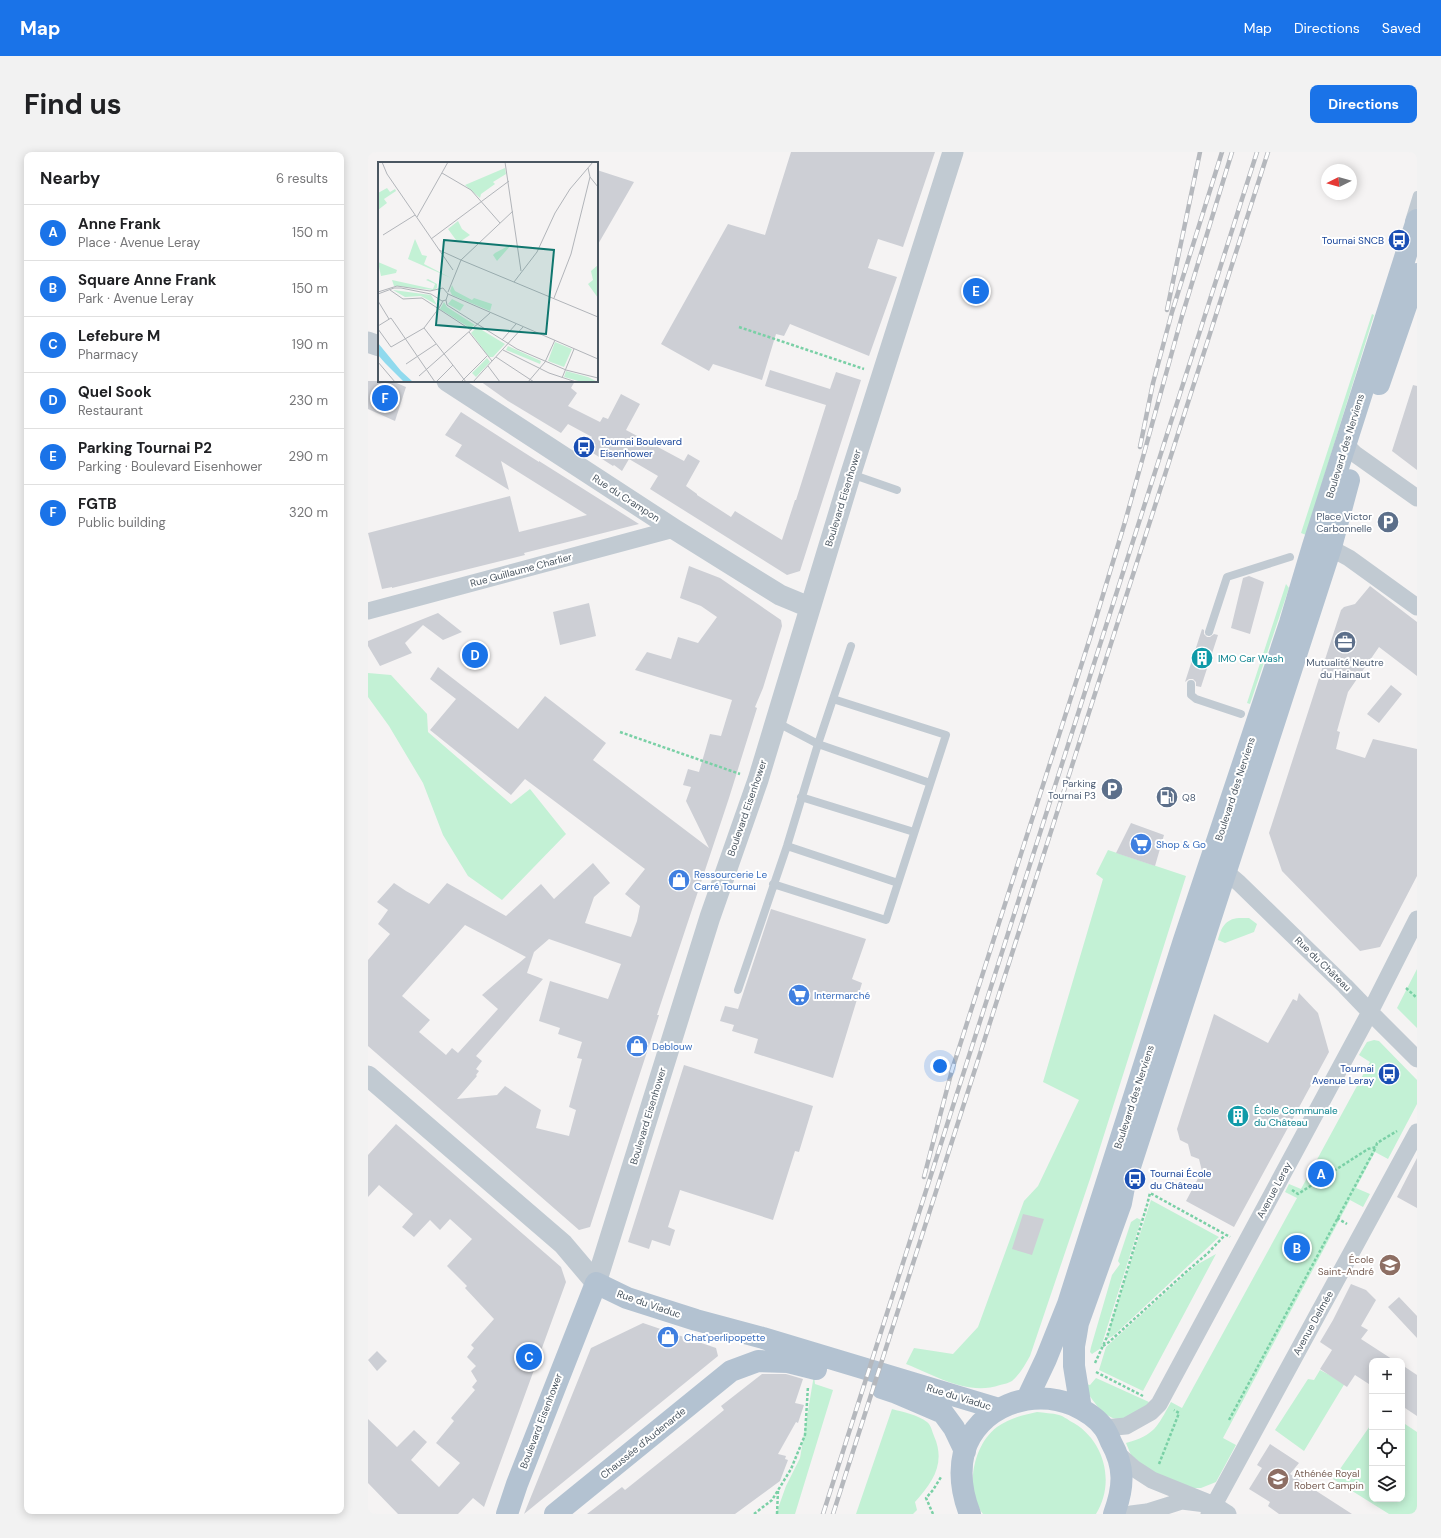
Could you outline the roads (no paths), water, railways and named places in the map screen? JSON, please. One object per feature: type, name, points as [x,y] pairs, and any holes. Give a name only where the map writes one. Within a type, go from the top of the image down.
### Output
[{"type":"main road","name":"Boulevard des Nerviens","points":[[1081,1409],[1083,1372],[1074,1346],[1078,1323],[1121,1203],[1125,1182],[1290,623],[1323,544],[1417,220]]},
{"type":"main road","name":"Boulevard des Nerviens","points":[[1350,449],[1417,274]]},
{"type":"main road","name":"Boulevard des Nerviens","points":[[1027,1399],[1046,1359],[1068,1304],[1217,869]]},
{"type":"main road","name":"Rue du Viaduc","points":[[596,1282],[627,1298],[999,1409]]},
{"type":"main road","name":"Boulevard Eisenhower","points":[[511,1510],[596,1282]]},
{"type":"main road","points":[[730,1371],[737,1354],[737,1344],[732,1330]]},
{"type":"main road","name":"Rue du Viaduc","points":[[730,1371],[758,1361],[788,1362],[894,1392],[943,1413],[954,1428],[965,1451]]},
{"type":"main road","name":"Chaussée d'Audenarde","points":[[555,1514],[730,1371]]},
{"type":"main road","points":[[970,1514],[964,1499],[961,1477],[965,1451],[971,1437],[983,1421],[999,1409],[1012,1403],[1027,1399],[1046,1398],[1064,1401],[1081,1409],[1098,1421],[1104,1428],[1118,1454],[1122,1475],[1120,1496],[1114,1514]]},
{"type":"street","name":"Boulevard Eisenhower","points":[[596,1282],[708,924],[758,780],[809,607],[953,152]]},
{"type":"street","points":[[368,342],[378,346]]},
{"type":"street","name":"Rue du Crampon","points":[[449,382],[674,529],[780,595],[809,607]]},
{"type":"street","points":[[1350,449],[1417,498]]},
{"type":"street","name":"Rue Guillaume Charlier","points":[[368,611],[674,529]]},
{"type":"street","points":[[1323,544],[1349,558],[1417,607]]},
{"type":"street","name":"Rue du Château","points":[[1217,869],[1239,883],[1345,986],[1417,1059]]},
{"type":"street","name":"Avenue Leray","points":[[1104,1428],[1126,1426],[1151,1412],[1161,1401],[1370,1012],[1417,920]]},
{"type":"street","name":"Rue du Viaduc","points":[[368,1076],[563,1244],[596,1282]]},
{"type":"street","name":"Avenue Delmée","points":[[1217,1511],[1417,1132]]},
{"type":"street","points":[[1118,1454],[1135,1469],[1152,1480],[1217,1511]]},
{"type":"street","points":[[1131,1514],[1147,1512],[1182,1500],[1217,1511]]},
{"type":"lane","points":[[1060,1325],[1084,1233],[1249,722],[1290,600],[1417,195]]},
{"type":"lane","points":[[851,473],[897,490]]},
{"type":"lane","points":[[1209,632],[1227,577],[1290,557]]},
{"type":"lane","points":[[738,990],[787,846],[801,797],[851,646]]},
{"type":"lane","points":[[1192,684],[1191,695],[1196,699],[1241,714]]},
{"type":"lane","points":[[773,884],[886,920],[946,736],[833,699]]},
{"type":"lane","points":[[775,722],[818,744],[930,783]]},
{"type":"lane","points":[[801,797],[914,832]]},
{"type":"lane","points":[[787,846],[898,883]]},
{"type":"railway","points":[[1167,310],[1200,152]]},
{"type":"railway","points":[[1140,447],[1153,383],[1172,312],[1222,152]]},
{"type":"railway","points":[[924,1177],[952,1070],[1090,638],[1125,522],[1182,316],[1232,152]]},
{"type":"railway","points":[[823,1514],[1257,152]]},
{"type":"railway","points":[[833,1514],[1268,152]]},
{"type":"place","name":"Tournai SNCB","points":[[1399,240]]},
{"type":"place","name":"Parking Tournai P2","points":[[976,291]]},
{"type":"place","name":"FGTB","points":[[385,398]]},
{"type":"place","name":"Tournai Boulevard Eisenhower","points":[[584,447]]},
{"type":"place","name":"Place Victor Carbonnelle","points":[[1388,522]]},
{"type":"place","name":"Mutualité Neutre du Hainaut","points":[[1345,642]]},
{"type":"place","name":"Quel Sook","points":[[475,655]]},
{"type":"place","name":"IMO Car Wash","points":[[1202,658]]},
{"type":"place","name":"Parking Tournai P3","points":[[1112,789]]},
{"type":"place","name":"Q8","points":[[1167,797]]},
{"type":"place","name":"Shop & Go","points":[[1141,844]]},
{"type":"place","name":"Ressourcerie Le Carré Tournai","points":[[679,880]]},
{"type":"place","name":"Intermarché","points":[[799,995]]},
{"type":"place","name":"Deblouw","points":[[637,1046]]},
{"type":"place","name":"Tournai Avenue Leray","points":[[1389,1074]]},
{"type":"place","name":"École Communale du Château","points":[[1238,1116]]},
{"type":"place","name":"Anne Frank","points":[[1321,1174]]},
{"type":"place","name":"Tournai École du Château","points":[[1135,1179]]},
{"type":"place","name":"Square Anne Frank","points":[[1297,1248]]},
{"type":"place","name":"École Saint-André","points":[[1390,1265]]},
{"type":"place","name":"Chat'perlipopette","points":[[668,1337]]},
{"type":"place","name":"Lefebure M","points":[[529,1357]]},
{"type":"place","name":"Athénée Royal Robert Campin","points":[[1278,1479]]}]
